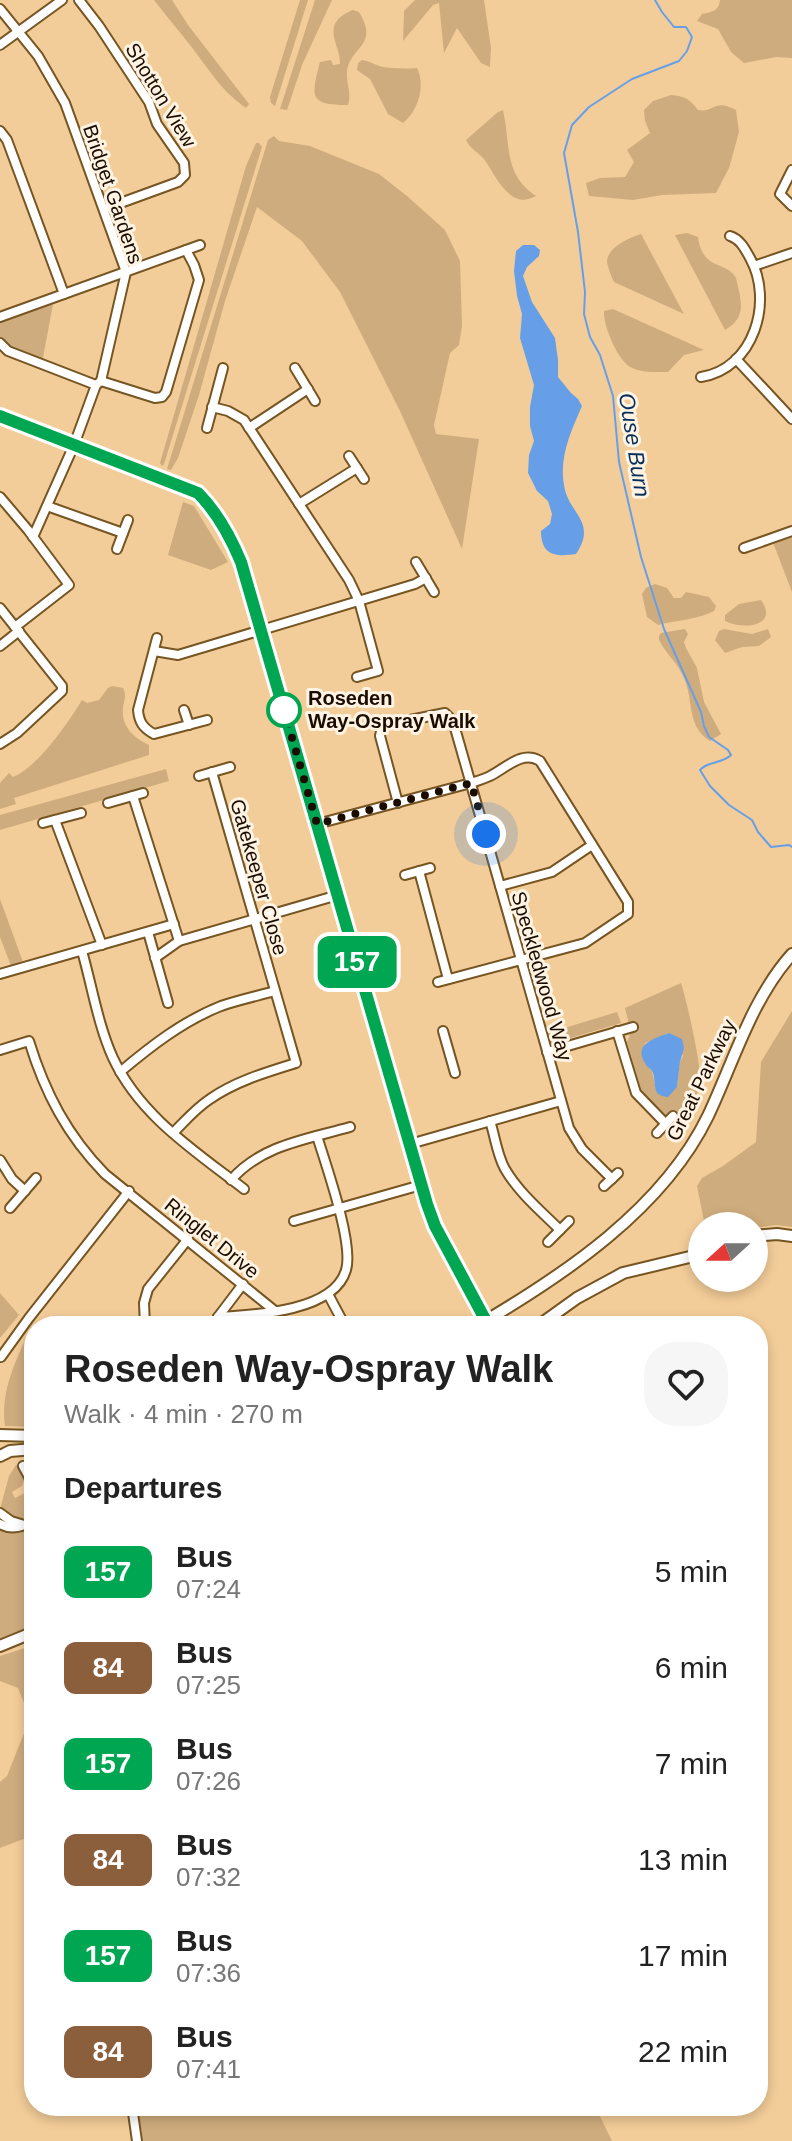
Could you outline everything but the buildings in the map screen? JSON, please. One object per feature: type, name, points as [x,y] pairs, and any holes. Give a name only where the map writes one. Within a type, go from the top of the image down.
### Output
[{"type":"street","points":[[0,45],[62,0]]},
{"type":"street","name":"Shotton View","points":[[79,0],[149,102],[157,124],[184,163],[185,175],[178,182],[104,209]]},
{"type":"street","name":"Bridget Gardens","points":[[0,9],[38,56],[65,103],[126,272],[99,383],[33,537]]},
{"type":"street","points":[[0,131],[7,140],[64,294]]},
{"type":"street","points":[[792,170],[780,194],[792,206]]},
{"type":"street","points":[[701,377],[716,373],[736,359],[749,342],[758,322],[760,293],[754,266],[740,243],[730,236]]},
{"type":"street","points":[[0,317],[200,245]]},
{"type":"street","points":[[0,343],[8,351],[99,383],[155,398],[162,397],[199,280],[186,250]]},
{"type":"street","points":[[754,266],[792,253]]},
{"type":"street","points":[[736,359],[792,419]]},
{"type":"street","points":[[207,428],[223,368]]},
{"type":"street","points":[[295,368],[315,401]]},
{"type":"street","points":[[249,428],[308,389]]},
{"type":"street","points":[[212,407],[236,414],[244,420],[349,580],[359,601],[378,671],[357,677]]},
{"type":"street","points":[[0,416],[198,493],[241,562],[421,1185],[435,1226],[478,1316]]},
{"type":"street","points":[[349,456],[364,479]]},
{"type":"street","points":[[299,504],[357,468]]},
{"type":"street","points":[[0,497],[69,585],[0,646]]},
{"type":"street","points":[[47,506],[123,533]]},
{"type":"street","points":[[117,549],[128,520]]},
{"type":"street","points":[[744,548],[792,531]]},
{"type":"street","points":[[754,544],[759,557]]},
{"type":"street","points":[[416,562],[434,592]]},
{"type":"street","points":[[154,651],[178,655],[415,584],[426,578]]},
{"type":"street","points":[[0,608],[62,686],[62,691],[17,733],[0,744]]},
{"type":"street","points":[[157,638],[138,710],[139,720],[154,734],[207,720]]},
{"type":"street","points":[[184,710],[189,725]]},
{"type":"street","name":"Speckledwood Way","points":[[398,803],[381,731],[390,724],[445,713],[453,721],[569,1128],[575,1140],[611,1179]]},
{"type":"street","points":[[317,824],[471,783],[519,759],[535,758],[540,761],[628,902],[628,914],[585,943],[438,982]]},
{"type":"street","points":[[199,776],[230,767]]},
{"type":"street","name":"Gatekeeper Close","points":[[173,1133],[209,1099],[223,1091],[296,1063],[212,772]]},
{"type":"street","points":[[108,803],[143,793]]},
{"type":"street","points":[[133,796],[179,941]]},
{"type":"street","points":[[43,823],[81,813]]},
{"type":"street","points":[[55,820],[102,945]]},
{"type":"street","points":[[500,886],[552,872],[592,845]]},
{"type":"street","points":[[405,875],[430,868]]},
{"type":"street","points":[[419,871],[448,979]]},
{"type":"street","points":[[155,958],[179,941],[338,895]]},
{"type":"street","points":[[0,974],[174,924]]},
{"type":"street","points":[[148,932],[168,1003]]},
{"type":"street","points":[[82,951],[107,1041],[120,1072],[137,1099],[157,1120],[244,1189]]},
{"type":"street","name":"Great Parkway","points":[[492,1316],[549,1281],[618,1228],[661,1185],[691,1148],[745,1028],[773,979],[792,954]]},
{"type":"street","points":[[120,1072],[155,1043],[206,1013],[275,991]]},
{"type":"street","points":[[547,1052],[633,1027]]},
{"type":"street","points":[[443,1031],[455,1073]]},
{"type":"street","points":[[617,1031],[636,1093],[666,1124]]},
{"type":"street","name":"Ringlet Drive","points":[[0,1050],[29,1041],[46,1088],[68,1129],[87,1155],[105,1174],[275,1311]]},
{"type":"street","points":[[410,1144],[561,1101]]},
{"type":"street","points":[[657,1133],[673,1116]]},
{"type":"street","points":[[490,1121],[504,1166],[515,1184],[560,1230]]},
{"type":"street","points":[[231,1180],[248,1163],[279,1147],[350,1127]]},
{"type":"street","points":[[248,1316],[309,1303],[328,1294],[342,1280],[347,1268],[347,1241],[317,1136]]},
{"type":"street","points":[[0,1160],[12,1179],[25,1191]]},
{"type":"street","points":[[10,1208],[36,1178]]},
{"type":"street","points":[[294,1221],[421,1185]]},
{"type":"street","points":[[31,1316],[129,1191]]},
{"type":"street","points":[[548,1242],[569,1221]]},
{"type":"street","points":[[768,1235],[792,1236]]},
{"type":"street","points":[[145,1316],[148,1289],[188,1239]]},
{"type":"street","points":[[552,1316],[577,1298],[623,1273],[688,1257]]},
{"type":"street","points":[[220,1316],[243,1284]]},
{"type":"street","points":[[328,1294],[340,1316]]},
{"type":"street","points":[[1,1357],[24,1325]]},
{"type":"street","points":[[0,1435],[24,1436]]},
{"type":"street","points":[[0,1456],[24,1450]]},
{"type":"street","points":[[0,1513],[11,1521],[24,1522]]},
{"type":"street","points":[[0,1524],[13,1528],[24,1525]]},
{"type":"street","points":[[0,1646],[24,1637]]},
{"type":"street","points":[[133,2116],[137,2141]]},
{"type":"shaded area","points":[[154,0],[172,0],[249,104],[246,108],[222,86]]},
{"type":"shaded area","points":[[300,0],[308,0],[275,106],[270,97]]},
{"type":"shaded area","points":[[315,0],[332,0],[302,65],[287,110],[280,109]]},
{"type":"shaded area","points":[[415,0],[484,0],[491,48],[490,67],[481,63],[457,28],[444,53],[439,3],[433,5],[403,41],[404,11]]},
{"type":"shaded area","points":[[720,0],[792,0],[792,58],[776,57],[744,63],[731,52],[718,29],[697,21],[702,14],[717,9]]},
{"type":"shaded area","points":[[353,10],[359,12],[366,32],[365,39],[349,63],[348,105],[326,103],[316,97],[315,91],[320,62],[331,60],[333,65],[340,64],[334,28],[342,16]]},
{"type":"shaded area","points":[[362,60],[385,67],[417,68],[421,82],[419,98],[413,112],[403,123],[388,114],[370,79],[357,70]]},
{"type":"shaded area","points":[[671,95],[686,99],[698,110],[723,105],[736,110],[739,132],[729,168],[716,193],[662,195],[633,200],[589,196],[586,183],[600,178],[625,177],[634,162],[627,150],[650,133],[644,110],[653,101]]},
{"type":"shaded area","points":[[503,110],[513,168],[525,187],[536,196],[525,200],[517,199],[505,190],[484,159],[466,140]]},
{"type":"shaded area","points":[[274,136],[279,141],[310,146],[379,174],[445,230],[460,261],[462,326],[459,345],[450,353],[434,425],[436,434],[479,439],[462,549],[400,411],[340,292],[302,241],[257,207],[178,458],[171,470],[167,469],[268,140]]},
{"type":"shaded area","points":[[256,143],[262,147],[162,466],[160,463],[246,166]]},
{"type":"shaded area","points":[[687,233],[698,237],[710,261],[727,269],[736,278],[740,314],[725,330],[675,235]]},
{"type":"shaded area","points":[[641,234],[684,314],[614,282],[608,257],[620,244]]},
{"type":"shaded area","points":[[53,304],[42,363],[35,360],[33,355],[14,348],[9,350],[0,342],[0,323]]},
{"type":"shaded area","points":[[613,309],[704,350],[684,355],[668,372],[634,369],[620,357],[608,333],[604,311]]},
{"type":"shaded area","points":[[183,502],[194,506],[228,562],[211,570],[168,555]]},
{"type":"shaded area","points":[[788,534],[792,536],[792,592],[772,540]]},
{"type":"shaded area","points":[[655,584],[667,588],[674,598],[681,598],[686,592],[709,597],[716,606],[714,611],[658,625],[647,617],[642,594]]},
{"type":"shaded area","points":[[761,600],[766,615],[757,624],[725,621],[725,615],[739,604]]},
{"type":"shaded area","points":[[685,629],[688,634],[684,642],[697,668],[704,702],[721,734],[710,741],[697,728],[684,678],[659,640],[661,633]]},
{"type":"shaded area","points":[[724,629],[752,634],[768,629],[771,637],[759,646],[742,647],[725,653],[715,640],[719,631]]},
{"type":"shaded area","points":[[112,686],[123,688],[124,721],[138,739],[149,745],[149,755],[14,798],[16,804],[0,809],[0,783],[9,773],[13,777],[23,772],[42,754],[82,700],[87,703],[99,700]]},
{"type":"shaded area","points":[[166,769],[169,781],[0,830],[0,815]]},
{"type":"shaded area","points":[[0,899],[23,962],[11,966],[0,937]]},
{"type":"shaded area","points":[[681,983],[694,1034],[700,1084],[681,1117],[674,1110],[662,1115],[643,1096],[627,1042],[631,1032],[638,1029],[635,1023],[629,1024],[625,1008]],"holes":[[[669,1033],[683,1056],[677,1087],[657,1093],[652,1072],[645,1062],[645,1043]]]},
{"type":"shaded area","points":[[792,1011],[792,1227],[768,1226],[768,1212],[702,1212],[697,1186],[702,1178],[756,1142],[761,1062]]},
{"type":"shaded area","points":[[617,1012],[621,1023],[551,1044],[548,1033]]},
{"type":"shaded area","points":[[0,1293],[19,1315],[0,1338]]},
{"type":"shaded area","points":[[24,1343],[24,1427],[5,1426],[5,1399]]},
{"type":"shaded area","points":[[18,1465],[24,1481],[22,1486],[12,1492],[15,1498],[24,1494],[24,1519],[0,1509],[9,1476]]},
{"type":"shaded area","points":[[0,1528],[10,1532],[24,1528],[24,1628],[0,1639]]},
{"type":"shaded area","points":[[24,1648],[24,1703],[18,1688],[0,1681],[0,1656]]},
{"type":"shaded area","points":[[24,1733],[24,1839],[0,1848],[0,1782],[7,1776]]},
{"type":"shaded area","points":[[139,2116],[600,2116],[612,2141],[143,2141]]},
{"type":"water","points":[[523,245],[534,245],[540,250],[539,256],[527,267],[523,276],[532,302],[555,338],[558,377],[582,406],[563,464],[567,495],[583,525],[582,543],[576,554],[556,555],[544,546],[541,531],[550,524],[552,514],[548,501],[537,491],[528,473],[534,441],[530,407],[534,385],[520,338],[522,314],[514,271],[516,251]]},
{"type":"water","points":[[669,1033],[682,1039],[684,1048],[677,1087],[668,1097],[657,1093],[653,1073],[645,1063],[642,1051],[647,1043]]},
{"type":"waterway","name":"Ouse Burn","points":[[655,0],[674,27],[686,27],[692,37],[687,51],[679,61],[632,79],[589,107],[572,125],[564,153],[578,232],[585,292],[584,314],[613,396],[619,462],[641,557],[664,629],[709,737],[731,755],[700,770],[710,786],[729,805],[752,820],[771,847],[792,847]]},
{"type":"bus line","name":"157","points":[[0,416],[198,493],[236,550],[427,1204],[435,1226],[483,1316]]},
{"type":"place","name":"Roseden Way-Ospray Walk","points":[[284,710]]},
{"type":"route","points":[[284,710],[317,824],[471,783],[486,834]]}]
